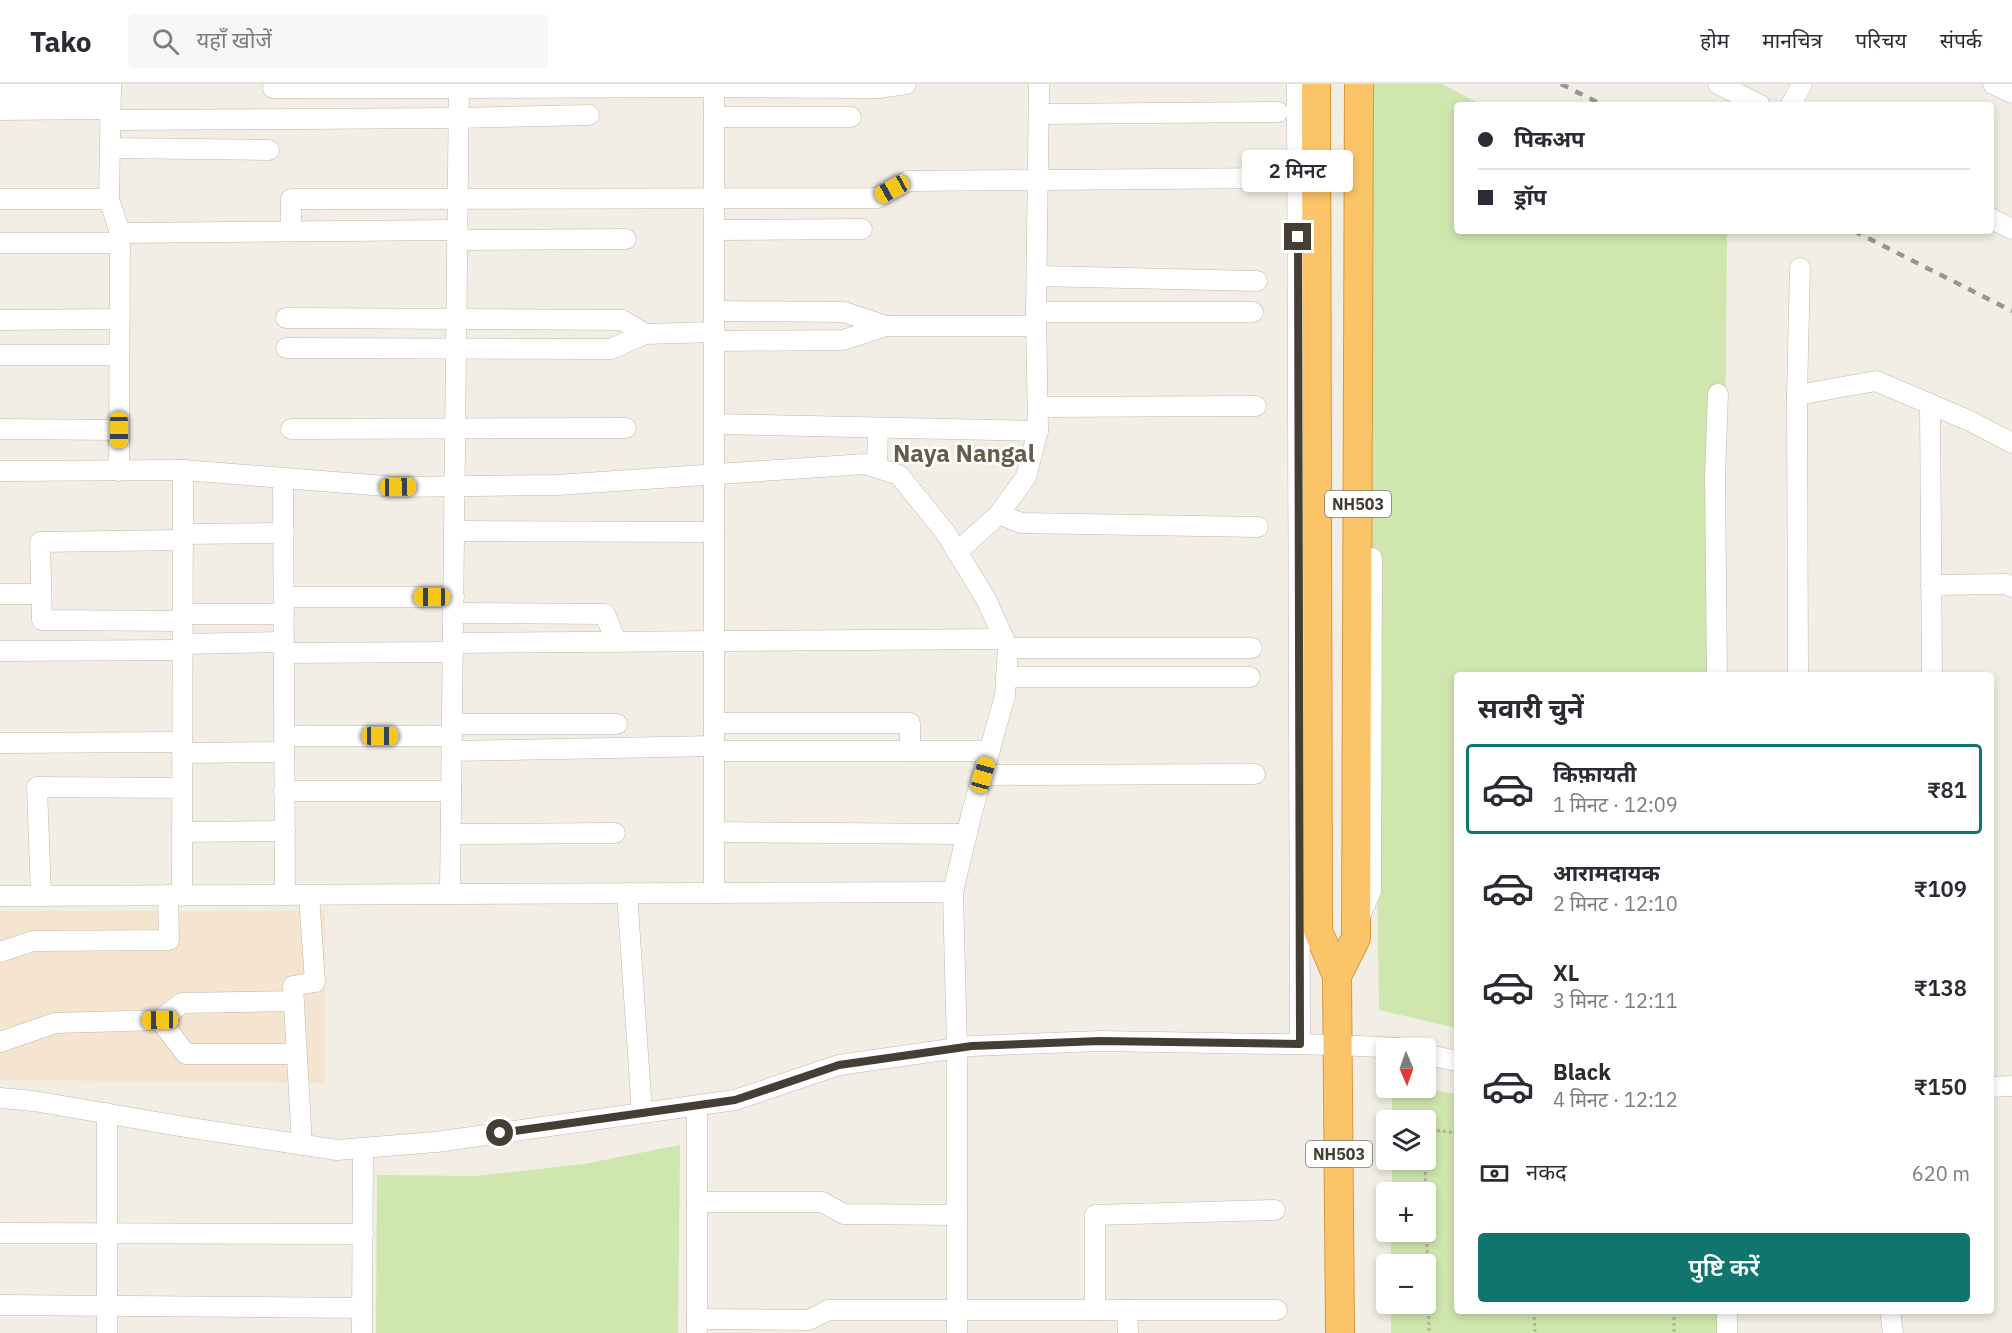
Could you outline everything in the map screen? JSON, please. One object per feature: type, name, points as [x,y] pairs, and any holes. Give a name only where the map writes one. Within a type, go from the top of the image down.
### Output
[{"type":"highway","name":"NH503","points":[[1316,84],[1318,931],[1337,976],[1340,1333]]},
{"type":"highway","name":"NH503","points":[[1337,976],[1356,938],[1359,84]]},
{"type":"street","points":[[273,88],[879,86],[906,84]]},
{"type":"street","points":[[957,552],[999,514],[1026,477],[1038,431],[1036,319],[1039,84]]},
{"type":"street","points":[[1296,84],[1300,1044]]},
{"type":"street","points":[[1356,926],[1371,891],[1372,84]]},
{"type":"street","points":[[1718,84],[1755,102]]},
{"type":"street","points":[[1793,102],[1802,84]]},
{"type":"street","points":[[1993,84],[2012,93]]},
{"type":"street","points":[[714,85],[714,893]]},
{"type":"street","points":[[450,894],[459,87]]},
{"type":"street","points":[[0,90],[110,101],[459,118],[590,115]]},
{"type":"street","points":[[0,110],[110,101]]},
{"type":"street","points":[[110,101],[109,199],[120,238],[119,471]]},
{"type":"street","points":[[1039,114],[1278,112]]},
{"type":"street","points":[[714,117],[850,117]]},
{"type":"street","points":[[110,148],[269,150]]},
{"type":"street","points":[[291,231],[291,199],[877,198],[908,181],[1279,178]]},
{"type":"street","points":[[0,199],[109,199]]},
{"type":"street","points":[[1994,220],[2012,229]]},
{"type":"street","points":[[714,230],[862,229]]},
{"type":"street","points":[[0,243],[291,231],[626,240]]},
{"type":"street","points":[[1798,672],[1797,395],[1800,268]]},
{"type":"street","points":[[1037,276],[1257,280]]},
{"type":"street","points":[[715,311],[844,312],[886,326]]},
{"type":"street","points":[[286,348],[610,349],[645,334],[843,340],[886,326],[1253,312]]},
{"type":"street","points":[[286,318],[622,320],[645,334]]},
{"type":"street","points":[[0,320],[119,319]]},
{"type":"street","points":[[0,356],[119,355]]},
{"type":"street","points":[[1797,395],[1876,381],[1970,421],[2012,443]]},
{"type":"street","points":[[1717,672],[1715,476],[1718,394]]},
{"type":"street","points":[[1930,404],[1932,672]]},
{"type":"street","points":[[1038,407],[1257,406]]},
{"type":"street","points":[[714,424],[1038,431]]},
{"type":"street","points":[[877,468],[878,428]]},
{"type":"street","points":[[0,429],[119,430]]},
{"type":"street","points":[[291,429],[626,429]]},
{"type":"street","points":[[0,471],[183,470],[398,487],[557,485],[865,464],[899,475],[945,532],[986,599],[1006,644],[1005,696],[953,892],[957,1048],[957,1333]]},
{"type":"street","points":[[0,952],[33,941],[168,940],[182,832],[183,470]]},
{"type":"street","points":[[284,477],[285,895]]},
{"type":"street","points":[[999,514],[1021,523],[1258,527]]},
{"type":"street","points":[[454,531],[714,532]]},
{"type":"street","points":[[284,533],[40,542],[42,620],[182,617],[284,605],[453,605],[605,614],[616,642]]},
{"type":"street","points":[[1931,585],[2006,584],[2012,587]]},
{"type":"street","points":[[0,594],[41,594]]},
{"type":"street","points":[[0,651],[182,647],[453,648],[616,642],[1252,648]]},
{"type":"street","points":[[1006,677],[1250,677]]},
{"type":"street","points":[[714,723],[910,723],[910,751]]},
{"type":"street","points":[[0,742],[182,747],[452,737],[617,724]]},
{"type":"street","points":[[452,737],[714,748],[990,751]]},
{"type":"street","points":[[983,775],[1256,774]]},
{"type":"street","points":[[41,896],[37,787],[182,788]]},
{"type":"street","points":[[285,791],[451,791]]},
{"type":"street","points":[[182,832],[285,831]]},
{"type":"street","points":[[714,832],[967,834]]},
{"type":"street","points":[[451,834],[615,833]]},
{"type":"street","points":[[0,896],[953,892]]},
{"type":"street","points":[[627,893],[642,1113]]},
{"type":"street","points":[[302,1145],[292,986],[315,982],[309,895]]},
{"type":"street","points":[[1299,895],[1318,924]]},
{"type":"street","points":[[0,1042],[55,1023],[160,1020],[182,1003],[293,1001]]},
{"type":"street","points":[[160,1020],[186,1054],[296,1054]]},
{"type":"street","points":[[0,1098],[34,1101],[336,1150],[436,1142],[735,1100],[839,1065],[957,1048],[1100,1041],[1376,1047]]},
{"type":"street","points":[[1436,1056],[1454,1061]]},
{"type":"street","points":[[1994,1087],[2012,1086]]},
{"type":"street","points":[[697,1106],[697,1326],[809,1320],[828,1310],[1277,1310]]},
{"type":"street","points":[[107,1113],[107,1333]]},
{"type":"street","points":[[362,1333],[363,1148]]},
{"type":"street","points":[[697,1202],[822,1202],[844,1214],[957,1215]]},
{"type":"street","points":[[1095,1310],[1095,1215],[1275,1210]]},
{"type":"street","points":[[0,1233],[363,1234]]},
{"type":"street","points":[[0,1305],[362,1308]]},
{"type":"street","points":[[1127,1310],[1128,1333]]},
{"type":"street","points":[[1727,1314],[1727,1333]]},
{"type":"street","points":[[1890,1314],[1893,1333]]},
{"type":"path","points":[[1436,1130],[1454,1133]]},
{"type":"path","points":[[1425,1170],[1429,1333]]},
{"type":"path","points":[[1533,1314],[1535,1333]]},
{"type":"path","points":[[1674,1314],[1674,1333]]},
{"type":"shaded area","points":[[0,911],[325,911],[325,1083],[0,1080]]},
{"type":"green space","points":[[1366,84],[1442,84],[1476,102],[1454,102],[1454,234],[1727,234],[1723,672],[1454,672],[1454,1028],[1379,1010]]},
{"type":"green space","points":[[1436,1091],[1454,1094],[1454,1314],[1717,1314],[1717,1333],[1391,1333],[1391,1314],[1436,1314],[1436,1254],[1391,1254],[1391,1242],[1436,1242],[1436,1182],[1392,1182],[1392,1170],[1436,1170],[1436,1110],[1392,1110],[1392,1098],[1436,1098]]},
{"type":"green space","points":[[680,1145],[678,1333],[376,1333],[377,1175],[476,1176],[584,1164]]},
{"type":"railway","points":[[1561,84],[1597,102]]},
{"type":"railway","points":[[1860,234],[2012,311]]},
{"type":"district","name":"Naya Nangal","points":[[964,454]]},
{"type":"route","points":[[500,1133],[735,1100],[839,1065],[972,1046],[1100,1041],[1300,1044],[1298,237]]}]
